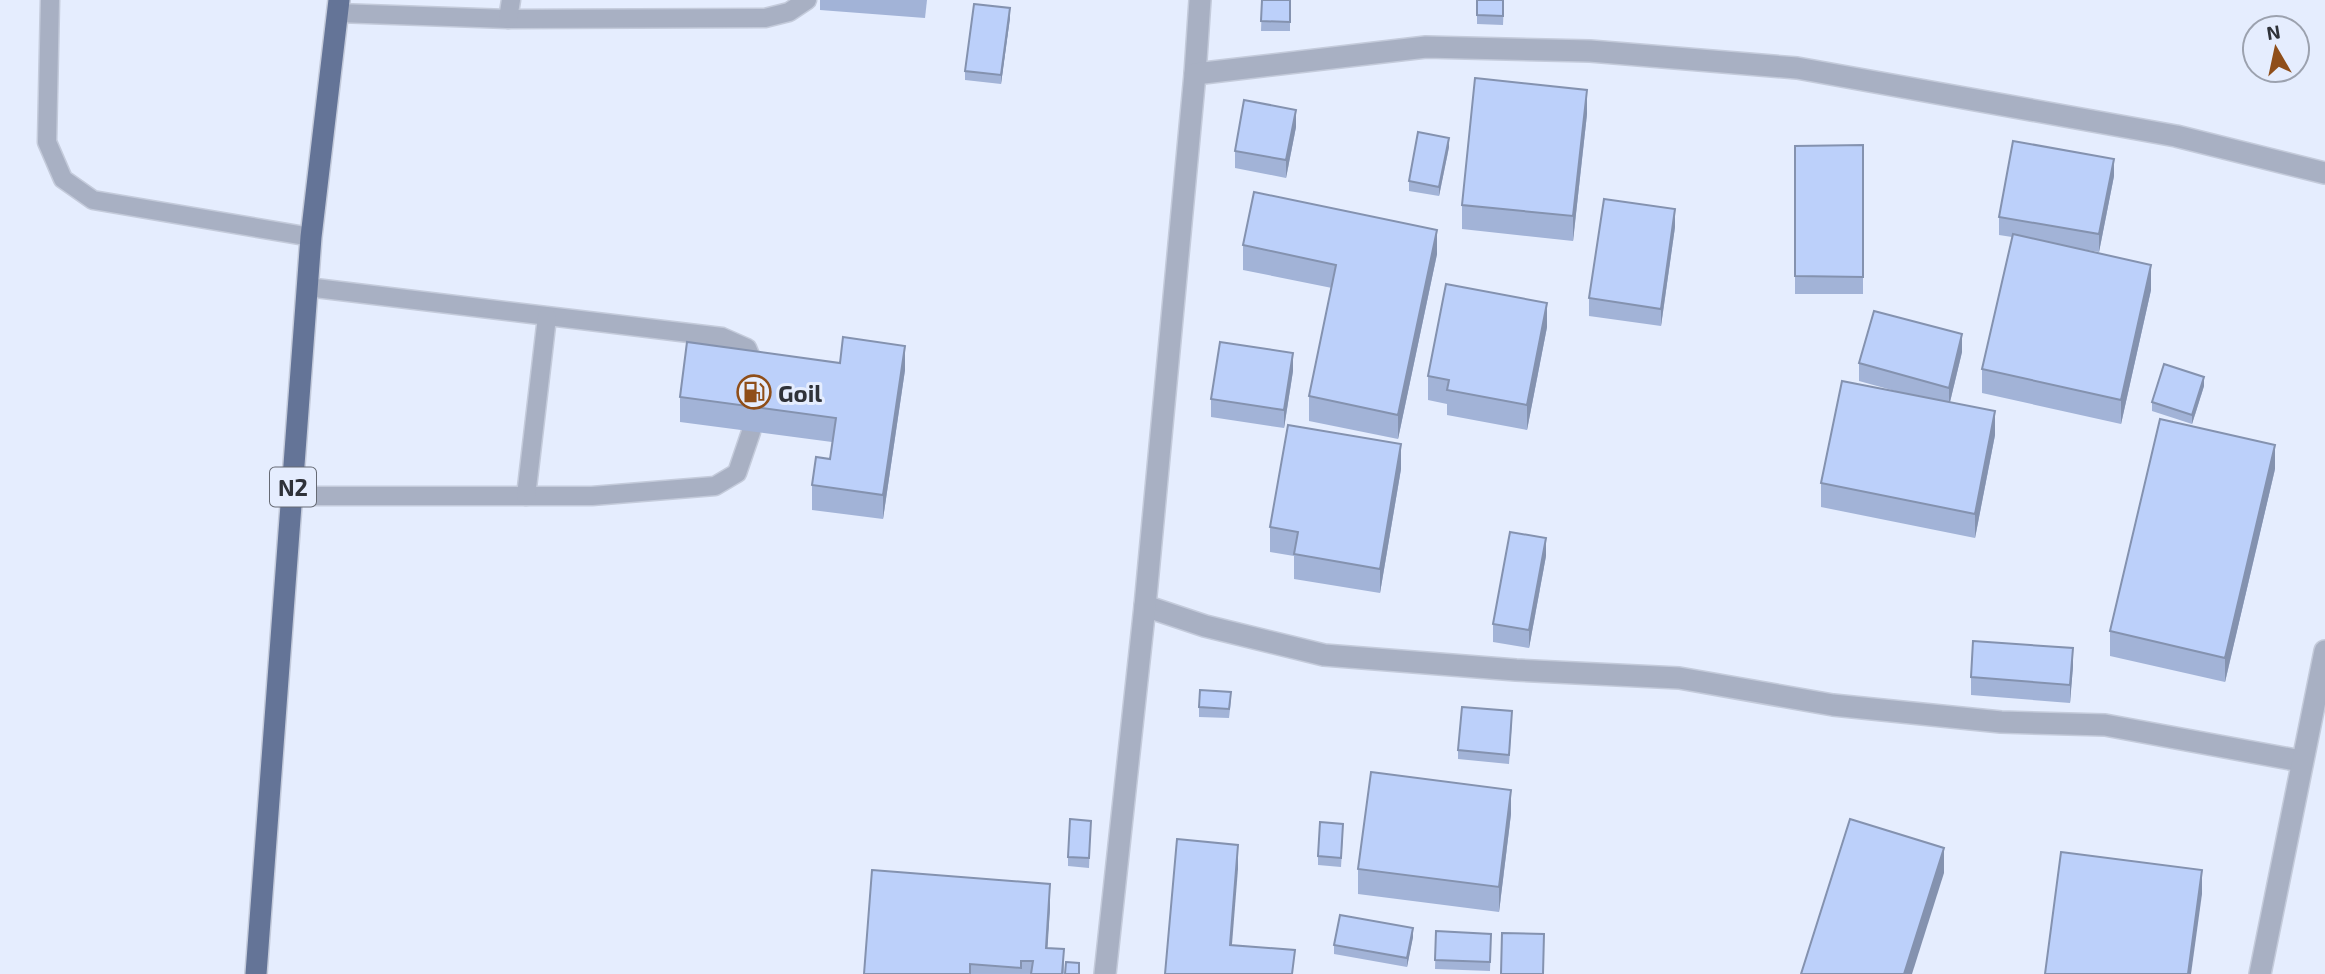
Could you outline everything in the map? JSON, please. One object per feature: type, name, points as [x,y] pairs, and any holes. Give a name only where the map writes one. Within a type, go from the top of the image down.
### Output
[{"type":"highway","name":"N2","points":[[257,974],[311,237],[338,6]]},
{"type":"street","points":[[1105,974],[1145,606],[1200,0]]},
{"type":"street","points":[[1195,74],[1426,47],[1590,51],[1797,68],[2176,136],[2325,173]]},
{"type":"street","points":[[1145,606],[1205,626],[1324,655],[1516,670],[1679,678],[1833,705],[2001,722],[2105,725],[2301,761]]},
{"type":"street","points":[[2260,974],[2325,651]]},
{"type":"lane","points":[[50,0],[47,142],[63,179],[93,200],[311,237]]},
{"type":"lane","points":[[508,19],[511,0]]},
{"type":"lane","points":[[338,6],[508,19],[701,9],[765,18],[789,12],[807,0]]},
{"type":"lane","points":[[307,287],[722,337],[747,348],[758,376]]},
{"type":"lane","points":[[526,496],[547,317]]},
{"type":"lane","points":[[292,496],[592,496],[715,486],[737,472],[751,432]]},
{"type":"building","points":[[1262,0],[1290,0],[1290,22],[1261,21]]},
{"type":"building","points":[[1477,0],[1503,0],[1503,16],[1477,15]]},
{"type":"building","points":[[974,4],[1010,8],[1001,75],[965,71]]},
{"type":"building","points":[[1475,78],[1587,90],[1573,216],[1462,205]]},
{"type":"building","points":[[1244,100],[1296,110],[1286,160],[1235,151]]},
{"type":"building","points":[[1418,132],[1449,138],[1439,187],[1409,181]]},
{"type":"building","points":[[2013,141],[2114,159],[2099,234],[1999,217]]},
{"type":"building","points":[[1863,145],[1863,277],[1795,276],[1795,146]]},
{"type":"building","points":[[1254,192],[1437,230],[1398,415],[1309,396],[1336,265],[1243,245]]},
{"type":"building","points":[[1604,199],[1675,209],[1661,309],[1589,298]]},
{"type":"building","points":[[2013,234],[2151,265],[2121,400],[1982,369]]},
{"type":"building","points":[[1446,284],[1547,303],[1527,405],[1447,390],[1449,380],[1428,376]]},
{"type":"building","points":[[1874,311],[1962,334],[1949,388],[1859,363]]},
{"type":"building","points":[[843,337],[905,346],[883,495],[812,485],[816,457],[830,459],[836,418],[680,397],[687,342],[840,363]]},
{"type":"building","points":[[1220,342],[1293,353],[1284,410],[1211,399]]},
{"type":"building","points":[[2164,364],[2204,377],[2192,415],[2152,402]]},
{"type":"building","points":[[1842,381],[1995,411],[1975,514],[1821,483]]},
{"type":"building","points":[[2160,419],[2275,445],[2225,658],[2110,631]]},
{"type":"building","points":[[1288,425],[1401,444],[1380,569],[1294,554],[1298,532],[1270,527]]},
{"type":"building","points":[[1510,532],[1546,538],[1529,630],[1493,624]]},
{"type":"building","points":[[1973,641],[2073,648],[2070,685],[1971,677]]},
{"type":"building","points":[[1200,690],[1231,692],[1229,709],[1199,707]]},
{"type":"building","points":[[1462,707],[1512,711],[1509,755],[1458,750]]},
{"type":"building","points":[[1371,772],[1511,790],[1499,887],[1358,869]]},
{"type":"building","points":[[1070,819],[1091,821],[1089,858],[1068,857]]},
{"type":"building","points":[[1850,819],[1944,848],[1904,974],[1801,974]]},
{"type":"building","points":[[1320,822],[1343,824],[1341,858],[1318,856]]},
{"type":"building","points":[[1177,839],[1238,845],[1230,945],[1295,950],[1292,974],[1165,974]]},
{"type":"building","points":[[2061,852],[2202,870],[2188,974],[2045,974]]},
{"type":"building","points":[[872,870],[1050,884],[1046,948],[1064,949],[1062,974],[1031,974],[1033,961],[1021,961],[1021,968],[970,964],[970,974],[864,974]]},
{"type":"building","points":[[1340,915],[1413,928],[1407,958],[1334,945]]},
{"type":"building","points":[[1436,931],[1491,934],[1490,962],[1435,960]]},
{"type":"building","points":[[1502,933],[1544,934],[1543,974],[1501,974]]},
{"type":"building","points":[[1066,962],[1079,963],[1079,974],[1065,974]]},
{"type":"place","name":"Goil","points":[[754,392]]}]
